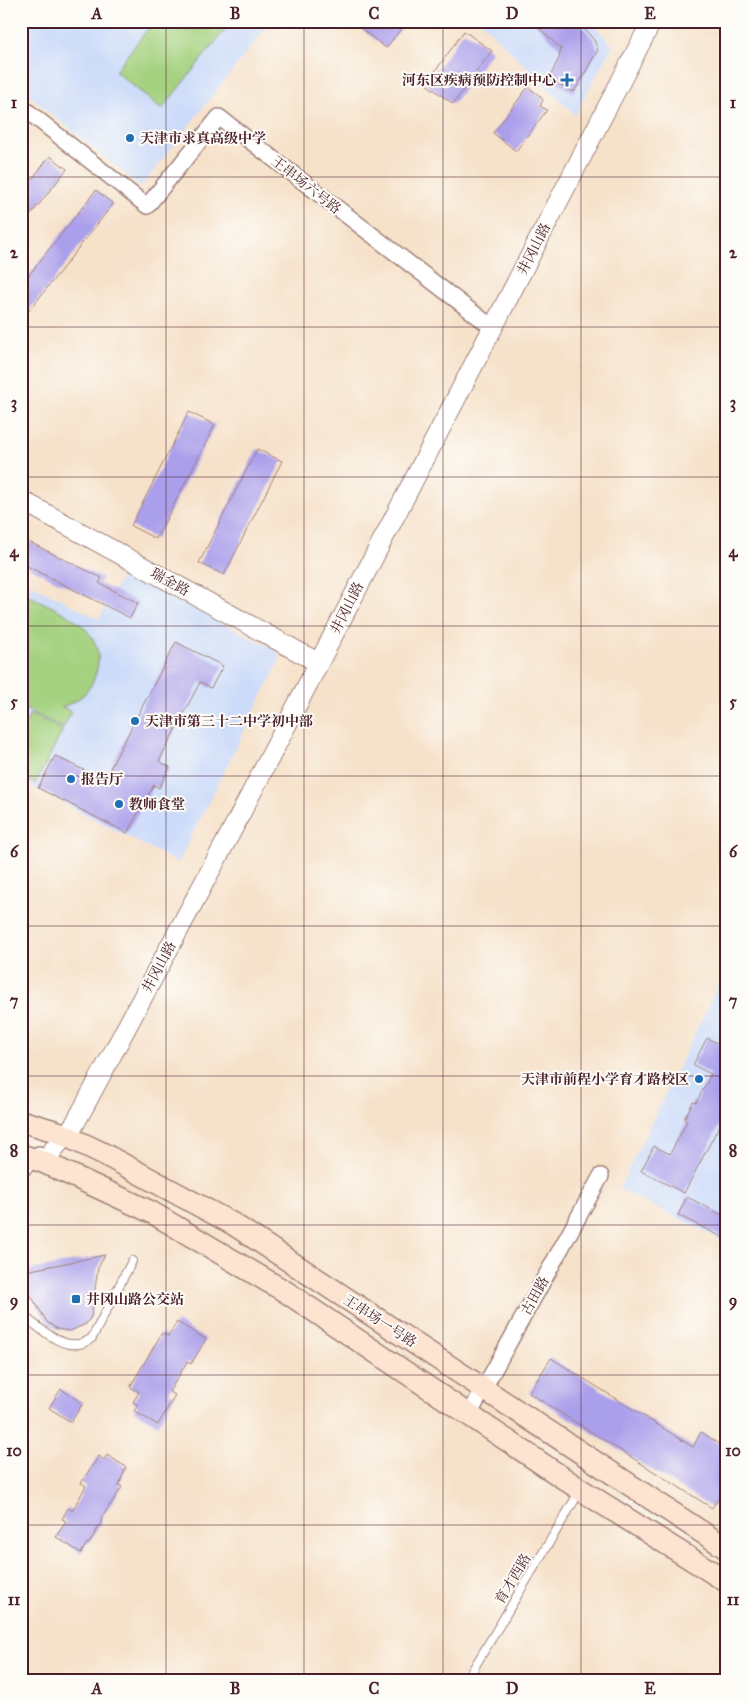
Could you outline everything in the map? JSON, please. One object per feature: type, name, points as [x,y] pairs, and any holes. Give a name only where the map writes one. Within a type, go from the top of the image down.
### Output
[{"type":"main road","name":"王串场一号路","points":[[21,1121],[62,1134],[102,1152],[233,1224],[726,1548]]},
{"type":"main road","name":"王串场一号路","points":[[30,1162],[151,1212],[212,1247],[286,1292],[581,1490],[726,1581]]},
{"type":"main road","points":[[30,1162],[92,1186]]},
{"type":"street","name":"井冈山路","points":[[21,1180],[30,1162],[62,1134],[85,1105],[490,326],[644,21]]},
{"type":"street","name":"井冈山路","points":[[490,326],[652,21]]},
{"type":"street","name":"王串场六号路","points":[[21,106],[147,206],[219,118],[490,326]]},
{"type":"street","name":"瑞金路","points":[[21,500],[316,662]]},
{"type":"street","name":"古田路","points":[[469,1415],[601,1176]]},
{"type":"lane","points":[[21,1314],[60,1342],[81,1345],[92,1338],[132,1261]]},
{"type":"lane","name":"育才西路","points":[[466,1681],[581,1490]]},
{"type":"shaded area","name":"天津市求真高级中学","points":[[21,21],[271,21],[141,187],[21,89]]},
{"type":"shaded area","name":"河东区疾病预防控制中心","points":[[480,21],[590,21],[613,45],[575,115]]},
{"type":"shaded area","name":"天津市第三十二中学初中部","points":[[124,573],[276,650],[279,655],[279,662],[178,863],[21,781],[21,579],[99,619]]},
{"type":"shaded area","name":"天津市前程小学育才路校区","points":[[726,970],[726,1242],[619,1189]]},
{"type":"green space","points":[[154,21],[232,21],[162,109],[115,71]]},
{"type":"green space","points":[[21,592],[63,612],[87,631],[95,642],[98,656],[94,679],[84,694],[74,702],[62,707],[72,712],[63,728],[21,707]]},
{"type":"green space","points":[[30,714],[63,730],[35,784],[21,777],[21,732]]},
{"type":"building","points":[[351,21],[407,21],[386,48]]},
{"type":"building","points":[[532,21],[577,21],[594,40],[598,50],[574,92],[549,79],[561,49]]},
{"type":"building","points":[[464,31],[492,51],[453,104],[426,84]]},
{"type":"building","points":[[528,87],[540,96],[543,100],[540,106],[547,110],[516,151],[493,133]]},
{"type":"building","points":[[50,156],[67,169],[21,227],[21,193]]},
{"type":"building","points":[[96,190],[113,204],[21,321],[21,285]]},
{"type":"building","points":[[189,412],[215,425],[156,539],[131,526]]},
{"type":"building","points":[[257,449],[282,461],[224,575],[199,563]]},
{"type":"building","points":[[21,538],[102,578],[99,583],[138,603],[130,618],[21,563]]},
{"type":"building","points":[[176,642],[223,666],[211,688],[200,682],[159,761],[170,767],[159,788],[154,785],[127,833],[38,788],[55,756],[104,780]]},
{"type":"building","points":[[707,1038],[726,1047],[726,1113],[684,1193],[641,1171],[654,1146],[670,1154],[687,1121],[684,1119],[693,1102],[696,1103],[711,1074],[693,1065]]},
{"type":"building","points":[[687,1197],[726,1217],[726,1239],[678,1215]]},
{"type":"building","points":[[105,1255],[98,1268],[91,1317],[86,1324],[70,1331],[57,1329],[47,1322],[25,1286],[21,1285],[21,1272]]},
{"type":"building","points":[[177,1322],[206,1339],[191,1364],[187,1362],[169,1392],[175,1395],[158,1425],[134,1411],[138,1405],[133,1402],[139,1392],[130,1387],[162,1333],[168,1336]]},
{"type":"building","points":[[551,1358],[693,1447],[701,1432],[726,1448],[726,1500],[720,1496],[712,1508],[529,1393]]},
{"type":"building","points":[[61,1389],[83,1403],[71,1422],[49,1408]]},
{"type":"building","points":[[107,1455],[126,1467],[119,1485],[122,1487],[101,1519],[102,1521],[89,1544],[87,1543],[81,1553],[56,1537],[66,1521],[62,1519],[68,1508],[72,1511],[86,1486],[81,1483],[99,1456],[104,1460]]},
{"type":"place","name":"河东区疾病预防控制中心","points":[[567,80]]},
{"type":"place","name":"天津市求真高级中学","points":[[130,138]]},
{"type":"place","name":"天津市第三十二中学初中部","points":[[135,721]]},
{"type":"place","name":"报告厅","points":[[71,779]]},
{"type":"place","name":"教师食堂","points":[[119,804]]},
{"type":"place","name":"天津市前程小学育才路校区","points":[[699,1079]]},
{"type":"place","name":"井冈山路公交站","points":[[76,1299]]}]
